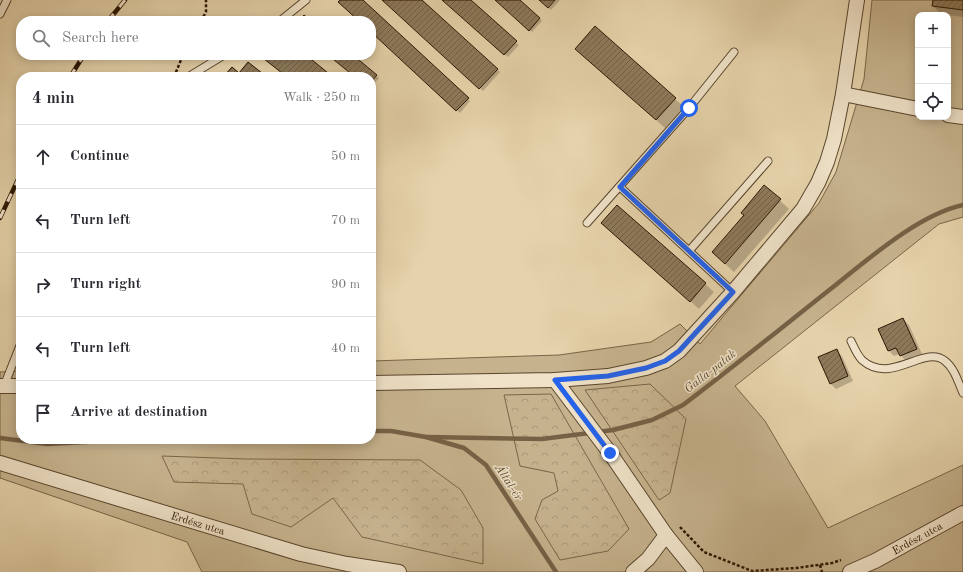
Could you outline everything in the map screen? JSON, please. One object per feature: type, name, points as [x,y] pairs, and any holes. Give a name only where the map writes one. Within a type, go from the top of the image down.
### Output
[{"type":"street","points":[[376,383],[555,380],[608,376],[646,368],[665,361],[679,351],[733,292],[803,209],[810,198],[827,162],[834,139],[844,94],[857,0]]},
{"type":"street","points":[[844,94],[915,108]]},
{"type":"street","points":[[951,115],[963,117]]},
{"type":"street","points":[[555,380],[610,453],[666,535],[696,572]]},
{"type":"street","points":[[2,386],[16,386]]},
{"type":"street","name":"Erdész utca","points":[[0,463],[294,552],[347,564],[398,572]]},
{"type":"street","name":"Erdész utca","points":[[850,572],[963,513]]},
{"type":"street","points":[[633,572],[648,559],[666,535]]},
{"type":"lane","points":[[0,14],[7,0]]},
{"type":"lane","points":[[286,16],[306,0]]},
{"type":"lane","points":[[587,223],[689,108],[734,52]]},
{"type":"lane","points":[[196,72],[216,60]]},
{"type":"lane","points":[[689,252],[768,161]]},
{"type":"lane","points":[[620,187],[733,292]]},
{"type":"lane","points":[[851,341],[861,359],[875,367],[892,369],[932,357],[945,361],[954,371],[963,393]]},
{"type":"lane","points":[[2,386],[16,354]]},
{"type":"path","points":[[203,16],[206,12],[206,0]]},
{"type":"path","points":[[176,72],[181,60]]},
{"type":"path","points":[[678,524],[704,552],[752,571],[820,565],[847,558]]},
{"type":"path","points":[[820,565],[822,572]]},
{"type":"green space","points":[[872,0],[963,0],[963,217],[939,224],[735,386],[765,421],[828,528],[963,465],[963,572],[202,572],[187,542],[0,478],[0,372],[16,371],[16,444],[376,444],[376,361],[559,355],[651,342],[680,324],[700,344],[819,203],[836,172],[864,79]]},
{"type":"green space","points":[[650,384],[686,419],[670,493],[659,500],[585,390]]},
{"type":"green space","points":[[551,394],[629,529],[608,551],[560,560],[535,519],[542,500],[558,491],[554,473],[520,466],[504,395]]},
{"type":"green space","points":[[162,456],[245,459],[420,460],[461,490],[483,528],[483,564],[362,537],[333,498],[291,527],[252,514],[243,484],[174,482]]},
{"type":"building","points":[[340,0],[363,0],[469,98],[456,111],[376,37],[376,16],[353,16],[338,2]]},
{"type":"building","points":[[382,0],[422,0],[498,69],[479,89]]},
{"type":"building","points":[[442,0],[471,0],[517,41],[504,55]]},
{"type":"building","points":[[495,0],[520,0],[540,18],[529,31]]},
{"type":"building","points":[[539,0],[555,0],[548,8]]},
{"type":"building","points":[[933,0],[963,0],[963,10],[932,6]]},
{"type":"building","points":[[595,26],[676,98],[656,120],[575,49]]},
{"type":"building","points":[[265,60],[312,60],[327,72],[281,72]]},
{"type":"building","points":[[334,60],[359,60],[373,72],[349,72]]},
{"type":"building","points":[[248,62],[261,72],[240,72]]},
{"type":"building","points":[[232,67],[238,72],[228,72]]},
{"type":"building","points":[[764,185],[781,199],[725,264],[712,252],[744,215],[741,213]]},
{"type":"building","points":[[617,205],[706,283],[690,302],[601,223]]},
{"type":"building","points":[[903,318],[917,349],[900,356],[896,348],[888,351],[878,329]]},
{"type":"building","points":[[837,349],[848,376],[830,384],[818,357]]},
{"type":"waterway","name":"Galla-patak","points":[[426,437],[542,439],[613,430],[652,420],[683,405],[892,241],[928,219],[946,210],[963,205]]},
{"type":"waterway","name":"Által-ér","points":[[376,431],[391,431],[426,437],[464,448],[486,465],[556,572]]},
{"type":"waterway","name":"Által-ér","points":[[0,438],[16,440]]},
{"type":"railway","points":[[112,16],[125,0]]},
{"type":"railway","points":[[73,72],[81,60]]},
{"type":"railway","points":[[0,218],[16,184]]},
{"type":"route","points":[[610,453],[555,380],[608,376],[646,368],[665,361],[679,351],[733,292],[620,187],[689,108]]}]
